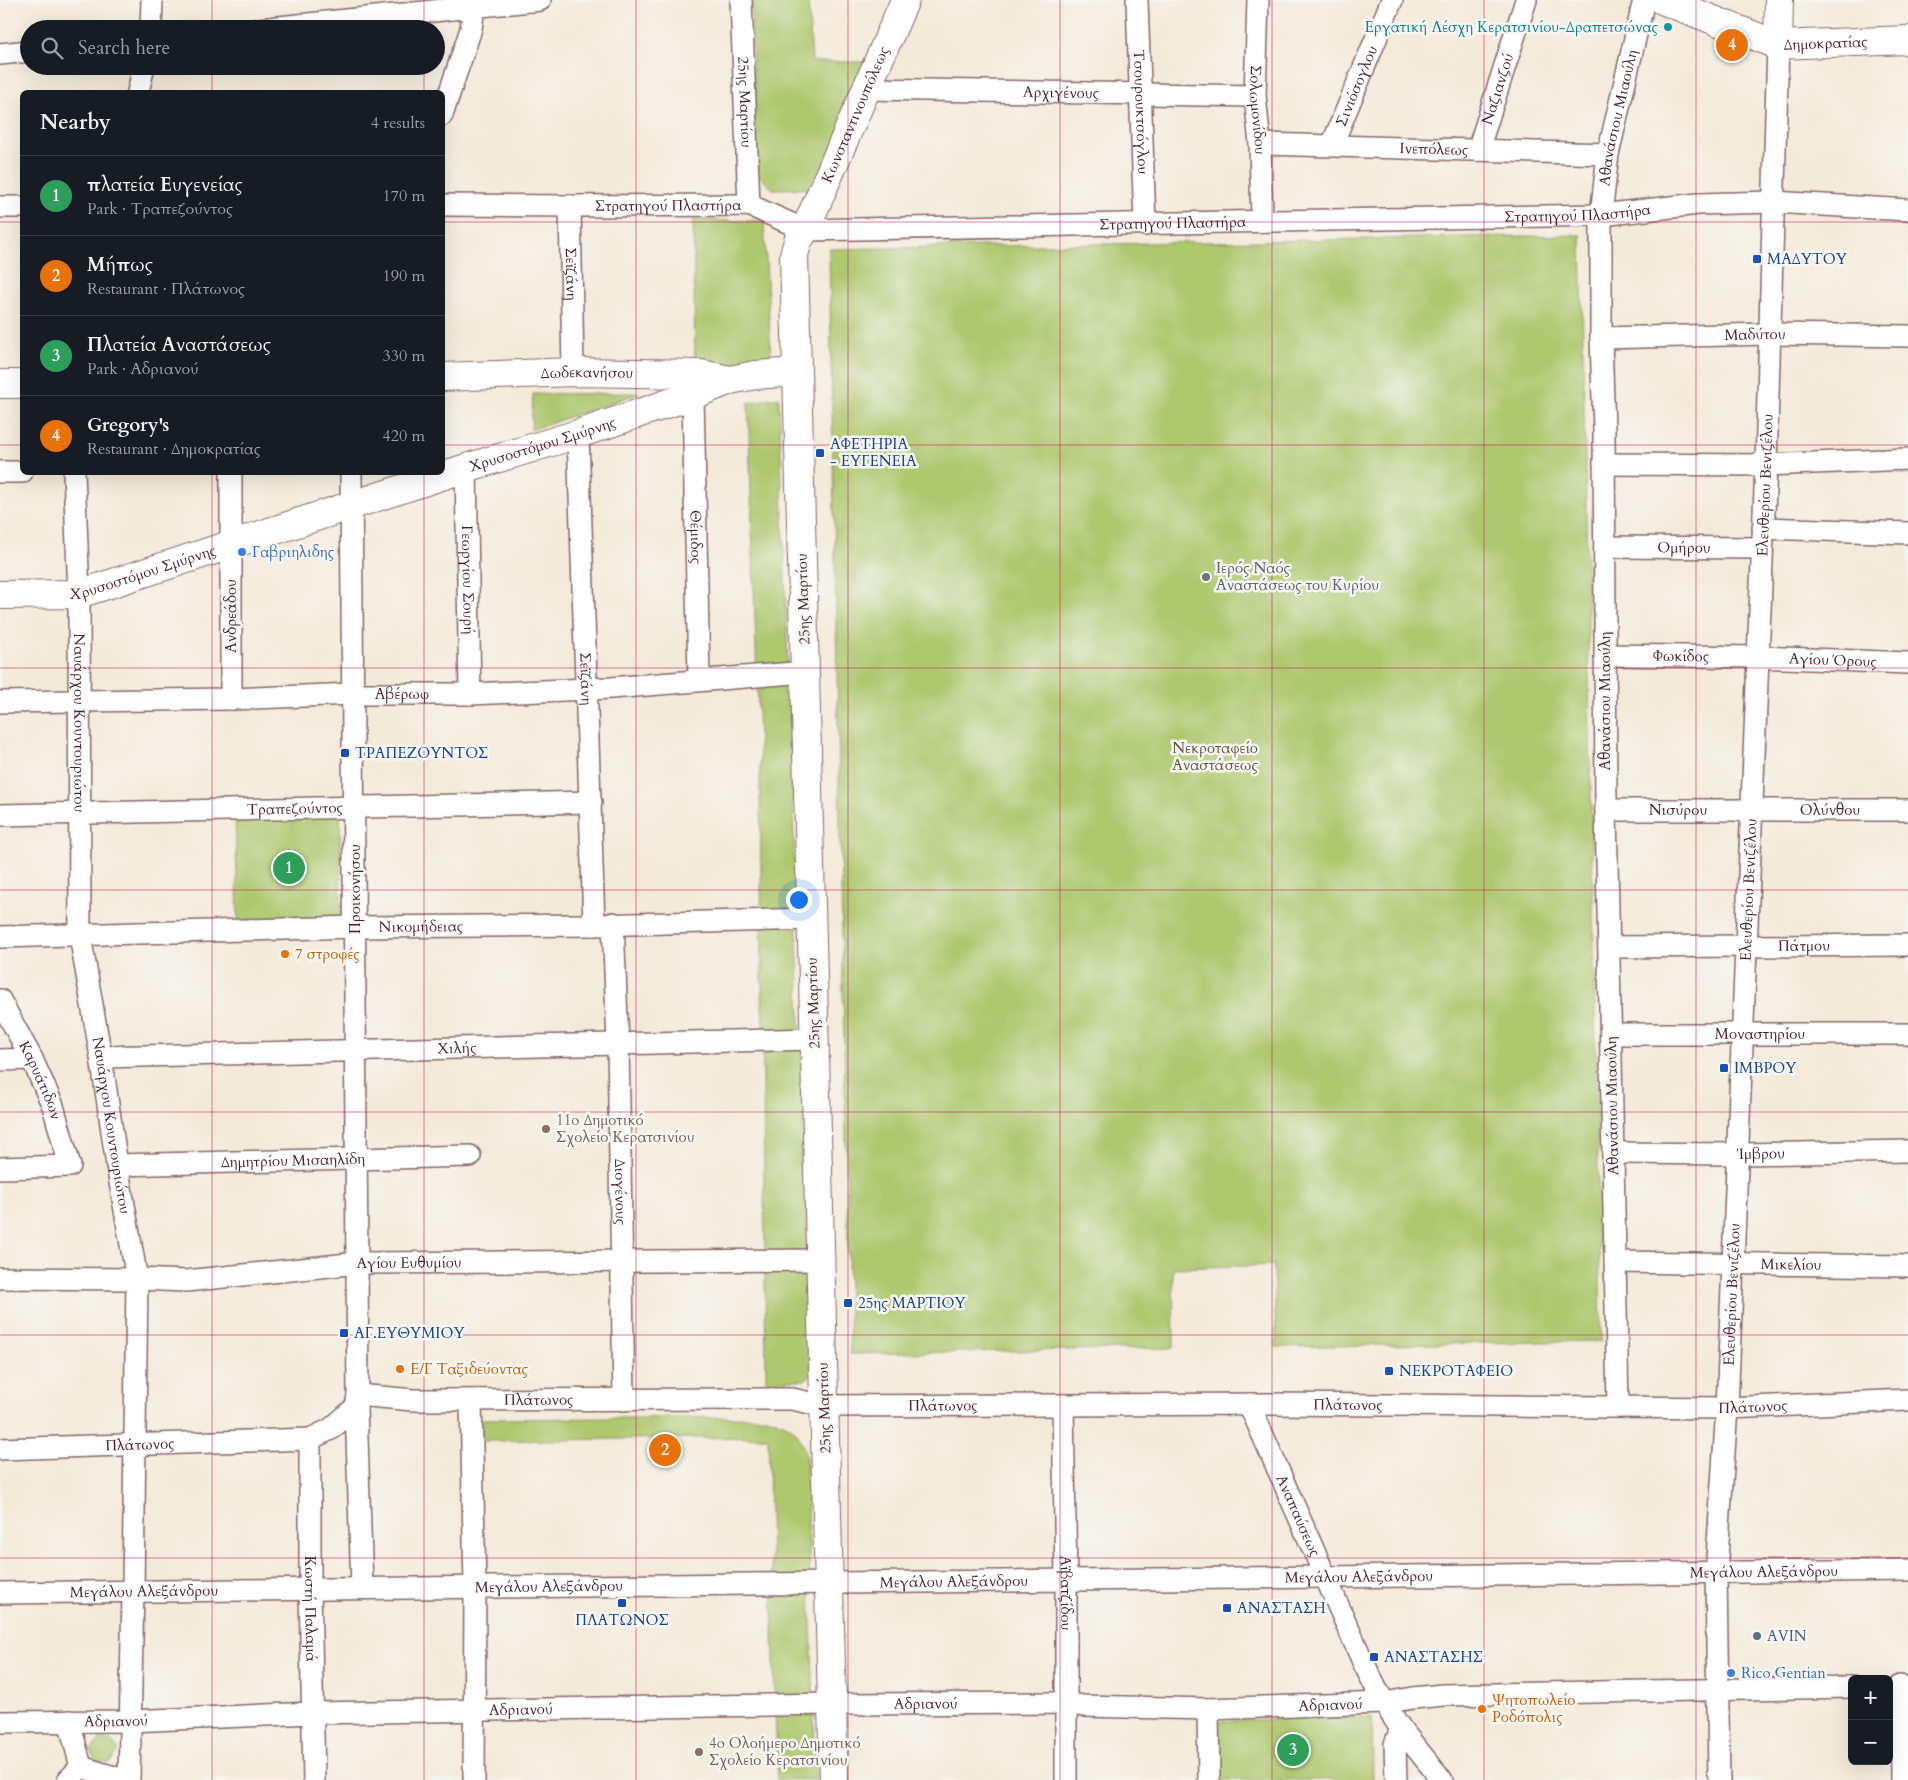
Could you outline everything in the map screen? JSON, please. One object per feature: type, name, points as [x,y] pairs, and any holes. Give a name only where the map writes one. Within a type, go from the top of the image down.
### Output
[{"type":"street","points":[[151,20],[152,0]]},
{"type":"street","points":[[334,20],[475,3],[540,0]]},
{"type":"street","name":"25ης Μαρτίου","points":[[741,0],[749,205]]},
{"type":"street","name":"Κωνσταντινουπόλεως","points":[[805,230],[905,0]]},
{"type":"street","name":"Τσουρουκτσόγλου","points":[[1137,0],[1145,225]]},
{"type":"street","name":"Σολωμονίδου","points":[[1258,0],[1255,96],[1260,144],[1262,221]]},
{"type":"street","name":"Σινιόσογλου","points":[[1332,145],[1392,0]]},
{"type":"street","name":"Ναζιανζού","points":[[1478,150],[1526,0]]},
{"type":"street","name":"Αθανάσιου Μιαούλη","points":[[1618,1407],[1606,810],[1601,216],[1608,154],[1644,0]]},
{"type":"street","name":"Δημοκρατίας","points":[[1662,0],[1778,45],[1908,40]]},
{"type":"street","name":"Ελευθερίου Βενιζέλου","points":[[1719,1780],[1716,1572],[1727,1408],[1766,465],[1778,0]]},
{"type":"street","points":[[445,106],[471,29],[475,3]]},
{"type":"street","points":[[0,54],[20,52]]},
{"type":"street","points":[[138,90],[142,75]]},
{"type":"street","name":"Αρχιγένους","points":[[866,89],[1255,96]]},
{"type":"street","name":"Ινεπόλεως","points":[[1260,144],[1608,154]]},
{"type":"street","name":"Στρατηγού Πλαστήρα","points":[[445,205],[749,205],[805,230],[1601,216],[1698,204],[1773,202],[1908,210]]},
{"type":"street","name":"Σεϊζάνη","points":[[570,206],[573,372]]},
{"type":"street","points":[[0,207],[20,207]]},
{"type":"street","name":"25ης Μαρτίου","points":[[805,230],[798,241],[794,255],[834,1780]]},
{"type":"street","name":"Μαδύτου","points":[[1601,338],[1769,334],[1908,336]]},
{"type":"street","name":"Δωδεκανήσου","points":[[445,377],[573,372],[701,374],[730,380]]},
{"type":"street","name":"Χρυσοστόμου Σμύρνης","points":[[445,475],[578,434],[693,395],[730,380],[755,375],[797,372]]},
{"type":"street","points":[[0,384],[20,384]]},
{"type":"street","name":"Θέμιδος","points":[[693,395],[699,680]]},
{"type":"street","name":"Σεϊζάνη","points":[[578,434],[585,689],[591,802],[604,924]]},
{"type":"street","points":[[1604,464],[1766,465],[1908,459]]},
{"type":"street","name":"Γεωργίου Σουρή","points":[[466,468],[470,694]]},
{"type":"street","points":[[0,472],[20,472]]},
{"type":"street","name":"Ναυάρχου Κουντουριώτου","points":[[74,475],[79,594],[80,935],[101,1057],[116,1165],[137,1279],[129,1780]]},
{"type":"street","name":"Ανδρεάδου","points":[[231,475],[231,699]]},
{"type":"street","name":"Προικονήσου","points":[[351,475],[358,1263],[357,1401],[362,1588]]},
{"type":"street","name":"Χρυσοστόμου Σμύρνης","points":[[0,595],[79,594],[445,475]]},
{"type":"street","name":"Ομήρου","points":[[1605,547],[1762,538],[1908,533]]},
{"type":"street","name":"Φωκίδος","points":[[1605,654],[1758,657]]},
{"type":"street","name":"Αγίου Όρους","points":[[1758,657],[1908,663]]},
{"type":"street","name":"Αβέρωφ","points":[[0,702],[231,699],[352,694],[470,694],[585,689],[805,672]]},
{"type":"street","name":"Τραπεζούντος","points":[[0,815],[591,802]]},
{"type":"street","name":"Νισύρου","points":[[1606,810],[1752,810]]},
{"type":"street","name":"Ολύνθου","points":[[1752,810],[1908,810]]},
{"type":"street","name":"Νικομήδειας","points":[[0,937],[355,927],[811,919]]},
{"type":"street","name":"Διογένους","points":[[604,924],[618,1044],[624,1400]]},
{"type":"street","name":"Πάτμου","points":[[1609,947],[1908,945]]},
{"type":"street","name":"Καρυάτιδων","points":[[0,1000],[32,1059],[53,1106],[70,1166],[0,1168]]},
{"type":"street","name":"Μοναστηρίου","points":[[1611,1034],[1908,1034]]},
{"type":"street","name":"Χιλής","points":[[101,1057],[814,1039]]},
{"type":"street","points":[[0,1060],[32,1059]]},
{"type":"street","name":"Ίμβρου","points":[[1613,1153],[1737,1154],[1908,1151]]},
{"type":"street","name":"Δημητρίου Μισαηλίδη","points":[[116,1165],[470,1156]]},
{"type":"street","name":"Αγίου Ευθυμίου","points":[[0,1278],[186,1281],[358,1263],[820,1260]]},
{"type":"street","name":"Μικελίου","points":[[1616,1262],[1908,1266]]},
{"type":"street","name":"Πλάτωνος","points":[[0,1449],[310,1439],[331,1429],[357,1401],[792,1399],[824,1406],[1249,1404],[1727,1408],[1908,1400]]},
{"type":"street","points":[[471,1401],[475,1587],[474,1780]]},
{"type":"street","name":"Αναπαύσεως","points":[[1249,1404],[1364,1664],[1384,1703],[1401,1729],[1442,1780]]},
{"type":"street","name":"Αϊβατζίδου","points":[[1063,1405],[1066,1580],[1066,1780]]},
{"type":"street","name":"Κωστή Παλαμά","points":[[310,1439],[310,1589],[314,1780]]},
{"type":"street","name":"Μεγάλου Αλεξάνδρου","points":[[0,1593],[1908,1570]]},
{"type":"street","points":[[1899,1686],[1901,1780]]},
{"type":"street","name":"Αδριανού","points":[[0,1722],[130,1721],[313,1713],[832,1704],[1066,1703],[1083,1706],[1208,1709],[1384,1703],[1443,1695],[1848,1687]]},
{"type":"street","points":[[1208,1709],[1209,1780]]},
{"type":"street","points":[[69,1722],[75,1774],[124,1780]]},
{"type":"street","points":[[1396,1780],[1395,1744],[1401,1729]]},
{"type":"green space","points":[[751,0],[808,0],[812,62],[880,62],[821,188],[773,189],[756,173]]},
{"type":"green space","points":[[693,220],[764,221],[771,358],[753,367],[695,363]]},
{"type":"green space","name":"Νεκροταφείο Αναστάσεως","points":[[1581,235],[1601,1341],[1276,1347],[1274,1265],[1173,1268],[1174,1348],[850,1354],[829,249]]},
{"type":"green space","points":[[640,393],[531,430],[533,394]]},
{"type":"green space","points":[[779,397],[812,1374],[805,1380],[766,1381],[760,772],[748,403]]},
{"type":"green space","points":[[340,812],[341,918],[238,920],[235,817]]},
{"type":"green space","points":[[767,1417],[783,1423],[794,1430],[806,1456],[816,1780],[777,1780],[768,1437],[482,1441],[481,1419]]},
{"type":"green space","points":[[1372,1717],[1373,1780],[1215,1780],[1214,1721]]},
{"type":"green space","points":[[99,1740],[110,1740],[119,1750],[110,1762],[97,1762],[90,1751]]},
{"type":"place","name":"Εργατική Λέσχη Κερατσινίου-Δραπετσώνας","points":[[1668,27]]},
{"type":"place","name":"Gregory's","points":[[1732,45]]},
{"type":"place","name":"ΜΑΔΥΤΟΥ","points":[[1757,259]]},
{"type":"place","name":"ΑΦΕΤΗΡΙΑ - ΕΥΓΕΝΕΙΑ","points":[[820,453]]},
{"type":"place","name":"Γαβριηλιδης","points":[[242,552]]},
{"type":"place","name":"Ιερός Ναός Αναστάσεως του Κυρίου","points":[[1206,577]]},
{"type":"place","name":"ΤΡΑΠΕΖΟΥΝΤΟΣ","points":[[345,753]]},
{"type":"place","name":"πλατεία Ευγενείας","points":[[289,868]]},
{"type":"place","name":"7 στροφές","points":[[285,954]]},
{"type":"place","name":"ΙΜΒΡΟΥ","points":[[1724,1068]]},
{"type":"place","name":"11o Δημοτικό Σχολείο Κερατσινίου","points":[[546,1129]]},
{"type":"place","name":"25ης ΜΑΡΤΙΟΥ","points":[[848,1303]]},
{"type":"place","name":"ΑΓ.ΕΥΘΥΜΙΟΥ","points":[[344,1333]]},
{"type":"place","name":"Ε/Γ Ταξιδεύοντας","points":[[400,1369]]},
{"type":"place","name":"ΝΕΚΡΟΤΑΦΕΙΟ","points":[[1389,1371]]},
{"type":"place","name":"Μήπως","points":[[665,1450]]},
{"type":"place","name":"ΠΛΑΤΩΝΟΣ","points":[[622,1603]]},
{"type":"place","name":"ΑΝΑΣΤΑΣΗ","points":[[1227,1608]]},
{"type":"place","name":"AVIN","points":[[1757,1636]]},
{"type":"place","name":"ΑΝΑΣΤΑΣΗΣ","points":[[1374,1657]]},
{"type":"place","name":"Rico Gentian","points":[[1731,1673]]},
{"type":"place","name":"Ψητοπωλείο Ροδόπολις","points":[[1482,1709]]},
{"type":"place","name":"Πλατεία Αναστάσεως","points":[[1293,1750]]},
{"type":"place","name":"4o Ολοήμερο Δημοτικό Σχολείο Κερατσινίου","points":[[699,1752]]}]
